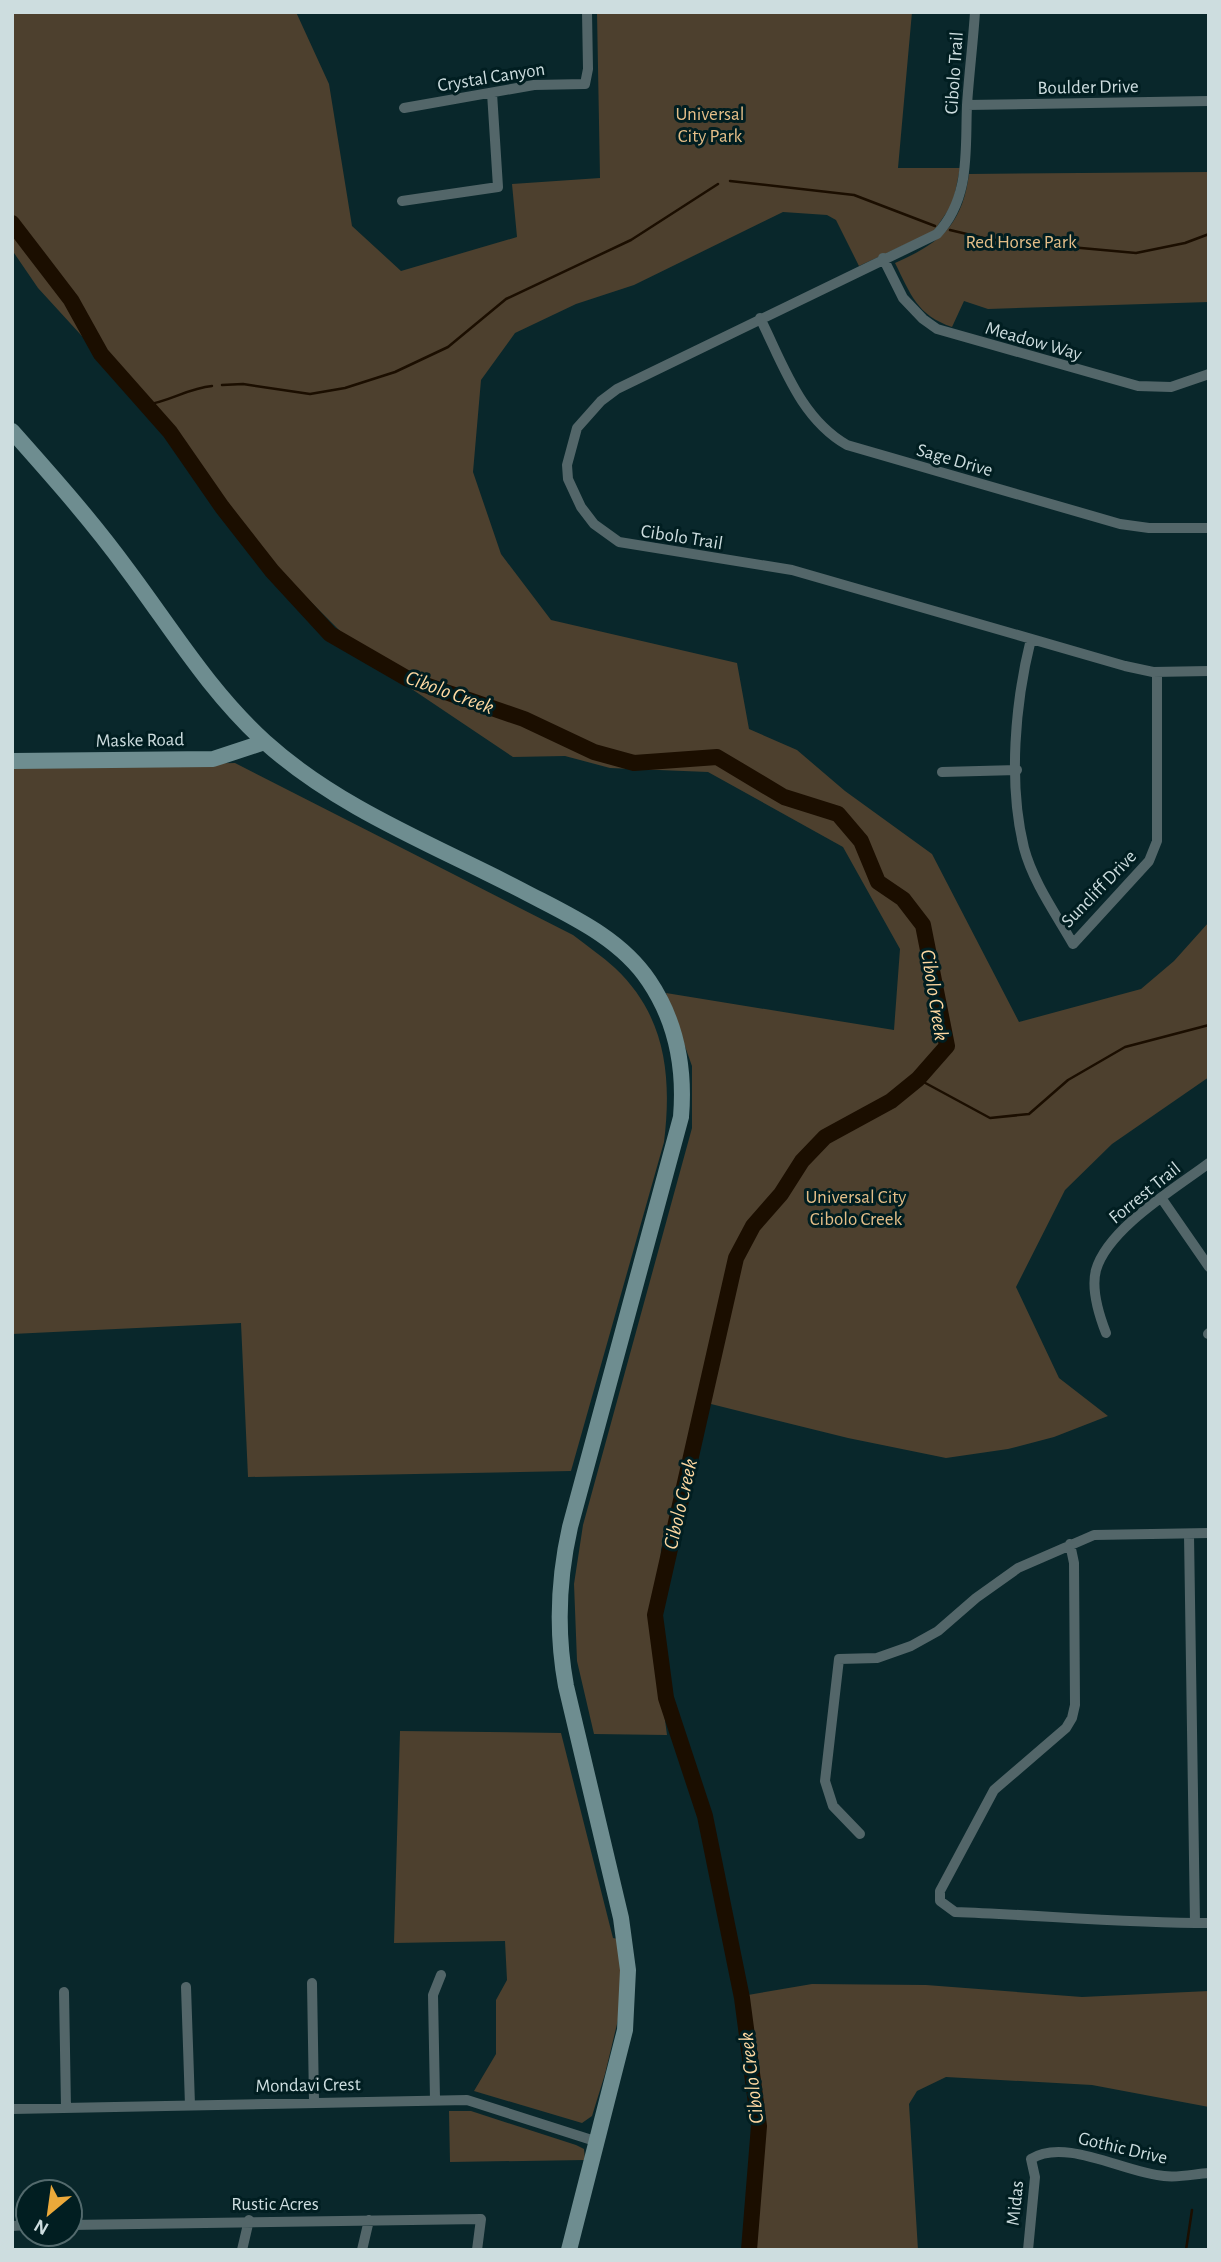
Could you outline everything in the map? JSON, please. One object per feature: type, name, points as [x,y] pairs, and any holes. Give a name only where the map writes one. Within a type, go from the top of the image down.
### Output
[{"type":"main road","points":[[12,431],[109,546],[203,676],[265,742],[305,775],[351,804],[566,914],[608,940],[649,981],[667,1016],[677,1045],[682,1075],[677,1136],[598,1420],[566,1545],[559,1589],[561,1659],[565,1686],[621,1918],[628,1970],[625,2030],[569,2250]]},
{"type":"main road","name":"Maske Road","points":[[12,761],[213,759],[265,742]]},
{"type":"street","name":"Crystal Canyon","points":[[404,108],[534,85],[585,84],[588,69],[587,12]]},
{"type":"street","name":"Cibolo Trail","points":[[975,12],[967,105],[965,172],[952,214],[937,234],[617,389],[586,416],[573,437],[567,465],[572,490],[594,524],[628,545],[792,570],[1125,666],[1157,672],[1209,671]]},
{"type":"street","points":[[402,201],[498,187],[492,93]]},
{"type":"street","name":"Boulder Drive","points":[[967,105],[1209,101]]},
{"type":"street","name":"Meadow Way","points":[[883,258],[912,309],[945,332],[1138,386],[1171,387],[1209,374]]},
{"type":"street","name":"Sage Drive","points":[[760,318],[806,409],[820,426],[847,445],[1120,524],[1149,528],[1209,528]]},
{"type":"street","name":"Suncliff Drive","points":[[1031,639],[1018,706],[1017,807],[1024,849],[1039,884],[1073,944],[1149,861],[1157,841],[1160,819],[1157,672]]},
{"type":"street","points":[[942,772],[1017,770]]},
{"type":"street","name":"Forrest Trail","points":[[1106,1334],[1100,1316],[1097,1269],[1115,1238],[1209,1163]]},
{"type":"street","points":[[1162,1199],[1209,1266]]},
{"type":"street","points":[[860,1834],[833,1807],[825,1781],[839,1659],[877,1658],[911,1646],[938,1631],[976,1598],[1018,1568],[1094,1535],[1209,1533]]},
{"type":"street","points":[[1189,1535],[1195,1923]]},
{"type":"street","points":[[1070,1544],[1074,1590],[1075,1705],[1072,1718],[1066,1728],[995,1790],[936,1903],[955,1912],[1106,1917],[1143,1924],[1209,1923]]},
{"type":"street","points":[[435,2099],[433,1995],[441,1975]]},
{"type":"street","points":[[312,1983],[314,2101]]},
{"type":"street","points":[[186,1987],[190,2105]]},
{"type":"street","points":[[64,1992],[66,2108]]},
{"type":"street","name":"Mondavi Crest","points":[[12,2109],[435,2099],[478,2103],[598,2142]]},
{"type":"street","name":"Gothic Drive","points":[[1031,2160],[1044,2151],[1058,2151],[1166,2177],[1209,2173]]},
{"type":"street","name":"Midas","points":[[1028,2250],[1035,2177],[1031,2160]]},
{"type":"street","name":"Rustic Acres","points":[[84,2225],[249,2220],[481,2219],[477,2250]]},
{"type":"street","points":[[242,2250],[249,2220]]},
{"type":"street","points":[[362,2250],[369,2220]]},
{"type":"green space","name":"Universal City Cibolo Creek","points":[[12,12],[296,12],[329,84],[352,226],[401,271],[517,237],[512,184],[600,178],[597,12],[912,12],[898,168],[960,168],[953,203],[934,231],[859,266],[836,220],[827,215],[783,212],[634,285],[576,304],[515,333],[481,380],[473,472],[501,554],[551,620],[737,663],[749,729],[797,750],[845,791],[932,854],[1019,1022],[1141,989],[1174,961],[1209,922],[1209,1077],[1112,1144],[1065,1190],[1016,1287],[1059,1378],[1108,1416],[1054,1437],[1008,1449],[946,1458],[848,1438],[703,1402],[661,1549],[656,1653],[667,1735],[594,1734],[577,1661],[574,1584],[583,1525],[692,1128],[692,1066],[666,993],[894,1030],[900,949],[843,847],[708,772],[610,768],[565,756],[513,757],[370,661],[211,502],[145,405],[38,288],[12,250]]},
{"type":"green space","name":"Red Horse Park","points":[[1209,172],[1209,302],[988,309],[964,301],[952,327],[923,310],[911,294],[895,263],[925,248],[946,230],[961,207],[969,174]]},
{"type":"green space","points":[[235,763],[573,935],[615,968],[632,987],[655,1027],[662,1049],[667,1094],[664,1142],[571,1471],[248,1477],[241,1323],[12,1334],[12,767]]},
{"type":"green space","points":[[400,1731],[561,1733],[613,1938],[618,1939],[623,1999],[592,2116],[582,2123],[474,2091],[496,2054],[496,2000],[507,1980],[505,1941],[394,1943]]},
{"type":"green space","points":[[812,1984],[926,1985],[1082,1997],[1209,1991],[1209,2107],[1092,2085],[946,2077],[917,2091],[909,2104],[918,2250],[755,2250],[761,2187],[761,2123],[756,2059],[742,1996]]},
{"type":"green space","points":[[449,2111],[471,2111],[576,2145],[584,2149],[585,2160],[450,2162]]},
{"type":"waterway","points":[[730,181],[854,195],[935,226]]},
{"type":"waterway","points":[[222,385],[243,384],[310,394],[345,388],[395,372],[448,347],[506,299],[631,240],[718,184]]},
{"type":"waterway","name":"Cibolo Creek","points":[[12,223],[71,300],[101,354],[170,432],[222,507],[272,571],[330,634],[408,679],[524,719],[594,752],[634,763],[717,757],[784,797],[838,814],[861,841],[878,882],[903,899],[923,925],[947,1046],[918,1079],[891,1101],[825,1137],[802,1161],[781,1194],[753,1226],[736,1258],[655,1615],[666,1698],[705,1816],[742,1998],[759,2126],[749,2250]]},
{"type":"waterway","points":[[950,230],[992,240],[1024,239],[1059,246],[1136,253],[1185,243],[1209,234]]},
{"type":"waterway","points":[[145,405],[212,386]]},
{"type":"waterway","points":[[918,1079],[990,1118],[1029,1114],[1068,1080],[1125,1047],[1209,1025]]},
{"type":"waterway","points":[[1186,2250],[1192,2210]]},
{"type":"park label","name":"Universal City Park","points":[[710,124]]}]
